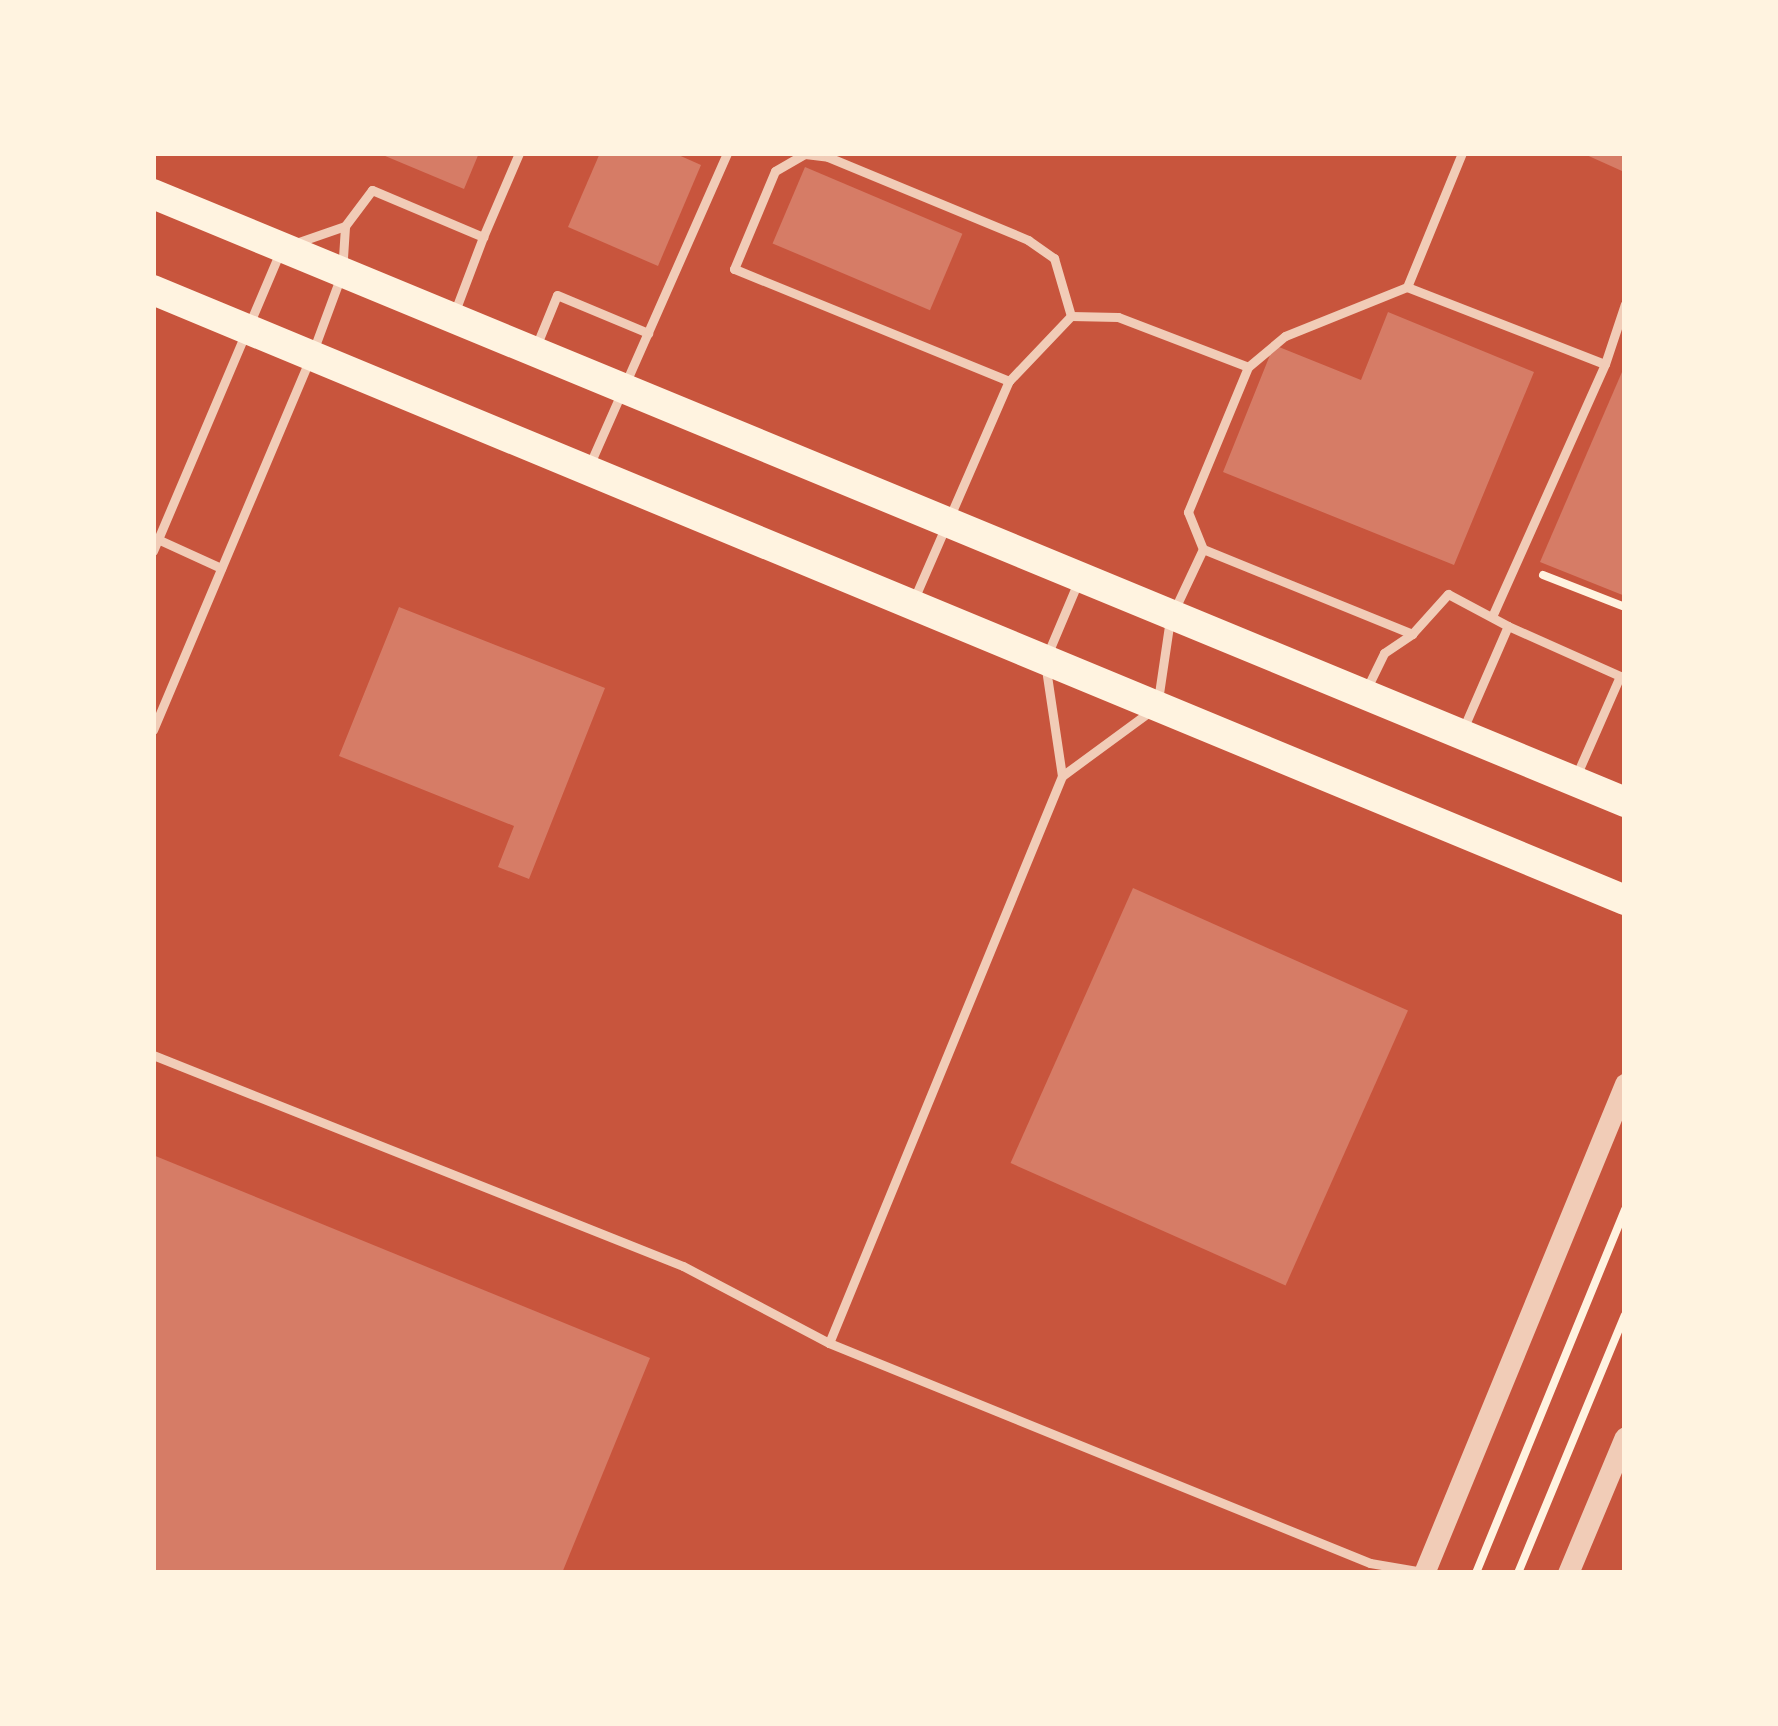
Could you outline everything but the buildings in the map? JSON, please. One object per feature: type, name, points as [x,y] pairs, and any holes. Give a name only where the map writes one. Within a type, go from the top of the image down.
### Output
[{"type":"main road","points":[[153,194],[1078,582],[1625,802]]},
{"type":"main road","points":[[153,290],[1625,901]]},
{"type":"street","points":[[1424,1572],[1625,1084]]},
{"type":"street","points":[[1568,1573],[1625,1437]]},
{"type":"lane","points":[[453,318],[519,153]]},
{"type":"lane","points":[[588,469],[727,153]]},
{"type":"lane","points":[[1407,286],[1462,153]]},
{"type":"lane","points":[[1009,381],[734,269],[776,171],[816,154],[1038,245],[1060,270],[1071,316]]},
{"type":"lane","points":[[153,730],[312,354],[342,273],[345,226],[372,190],[483,237]]},
{"type":"lane","points":[[221,568],[155,543],[282,248],[345,226]]},
{"type":"lane","points":[[1412,634],[1203,549],[1188,512],[1248,367],[1285,336],[1407,286],[1605,364]]},
{"type":"lane","points":[[533,353],[557,296],[649,333]]},
{"type":"lane","points":[[1493,614],[1605,364],[1625,304]]},
{"type":"lane","points":[[912,604],[1009,381],[1071,316],[1118,317],[1248,367]]},
{"type":"lane","points":[[1062,776],[1156,707],[1170,619],[1203,549]]},
{"type":"lane","points":[[829,1343],[1062,776],[1045,660],[1078,582]]},
{"type":"lane","points":[[1364,697],[1384,653],[1412,634],[1448,593],[1508,626],[1620,676],[1574,782]]},
{"type":"lane","points":[[1460,736],[1508,626]]},
{"type":"lane","points":[[153,1055],[683,1266],[829,1343],[1370,1563],[1424,1572]]},
{"type":"path","points":[[1545,575],[1625,607]]},
{"type":"path","points":[[1477,1573],[1625,1209]]},
{"type":"path","points":[[1517,1573],[1625,1315]]}]
